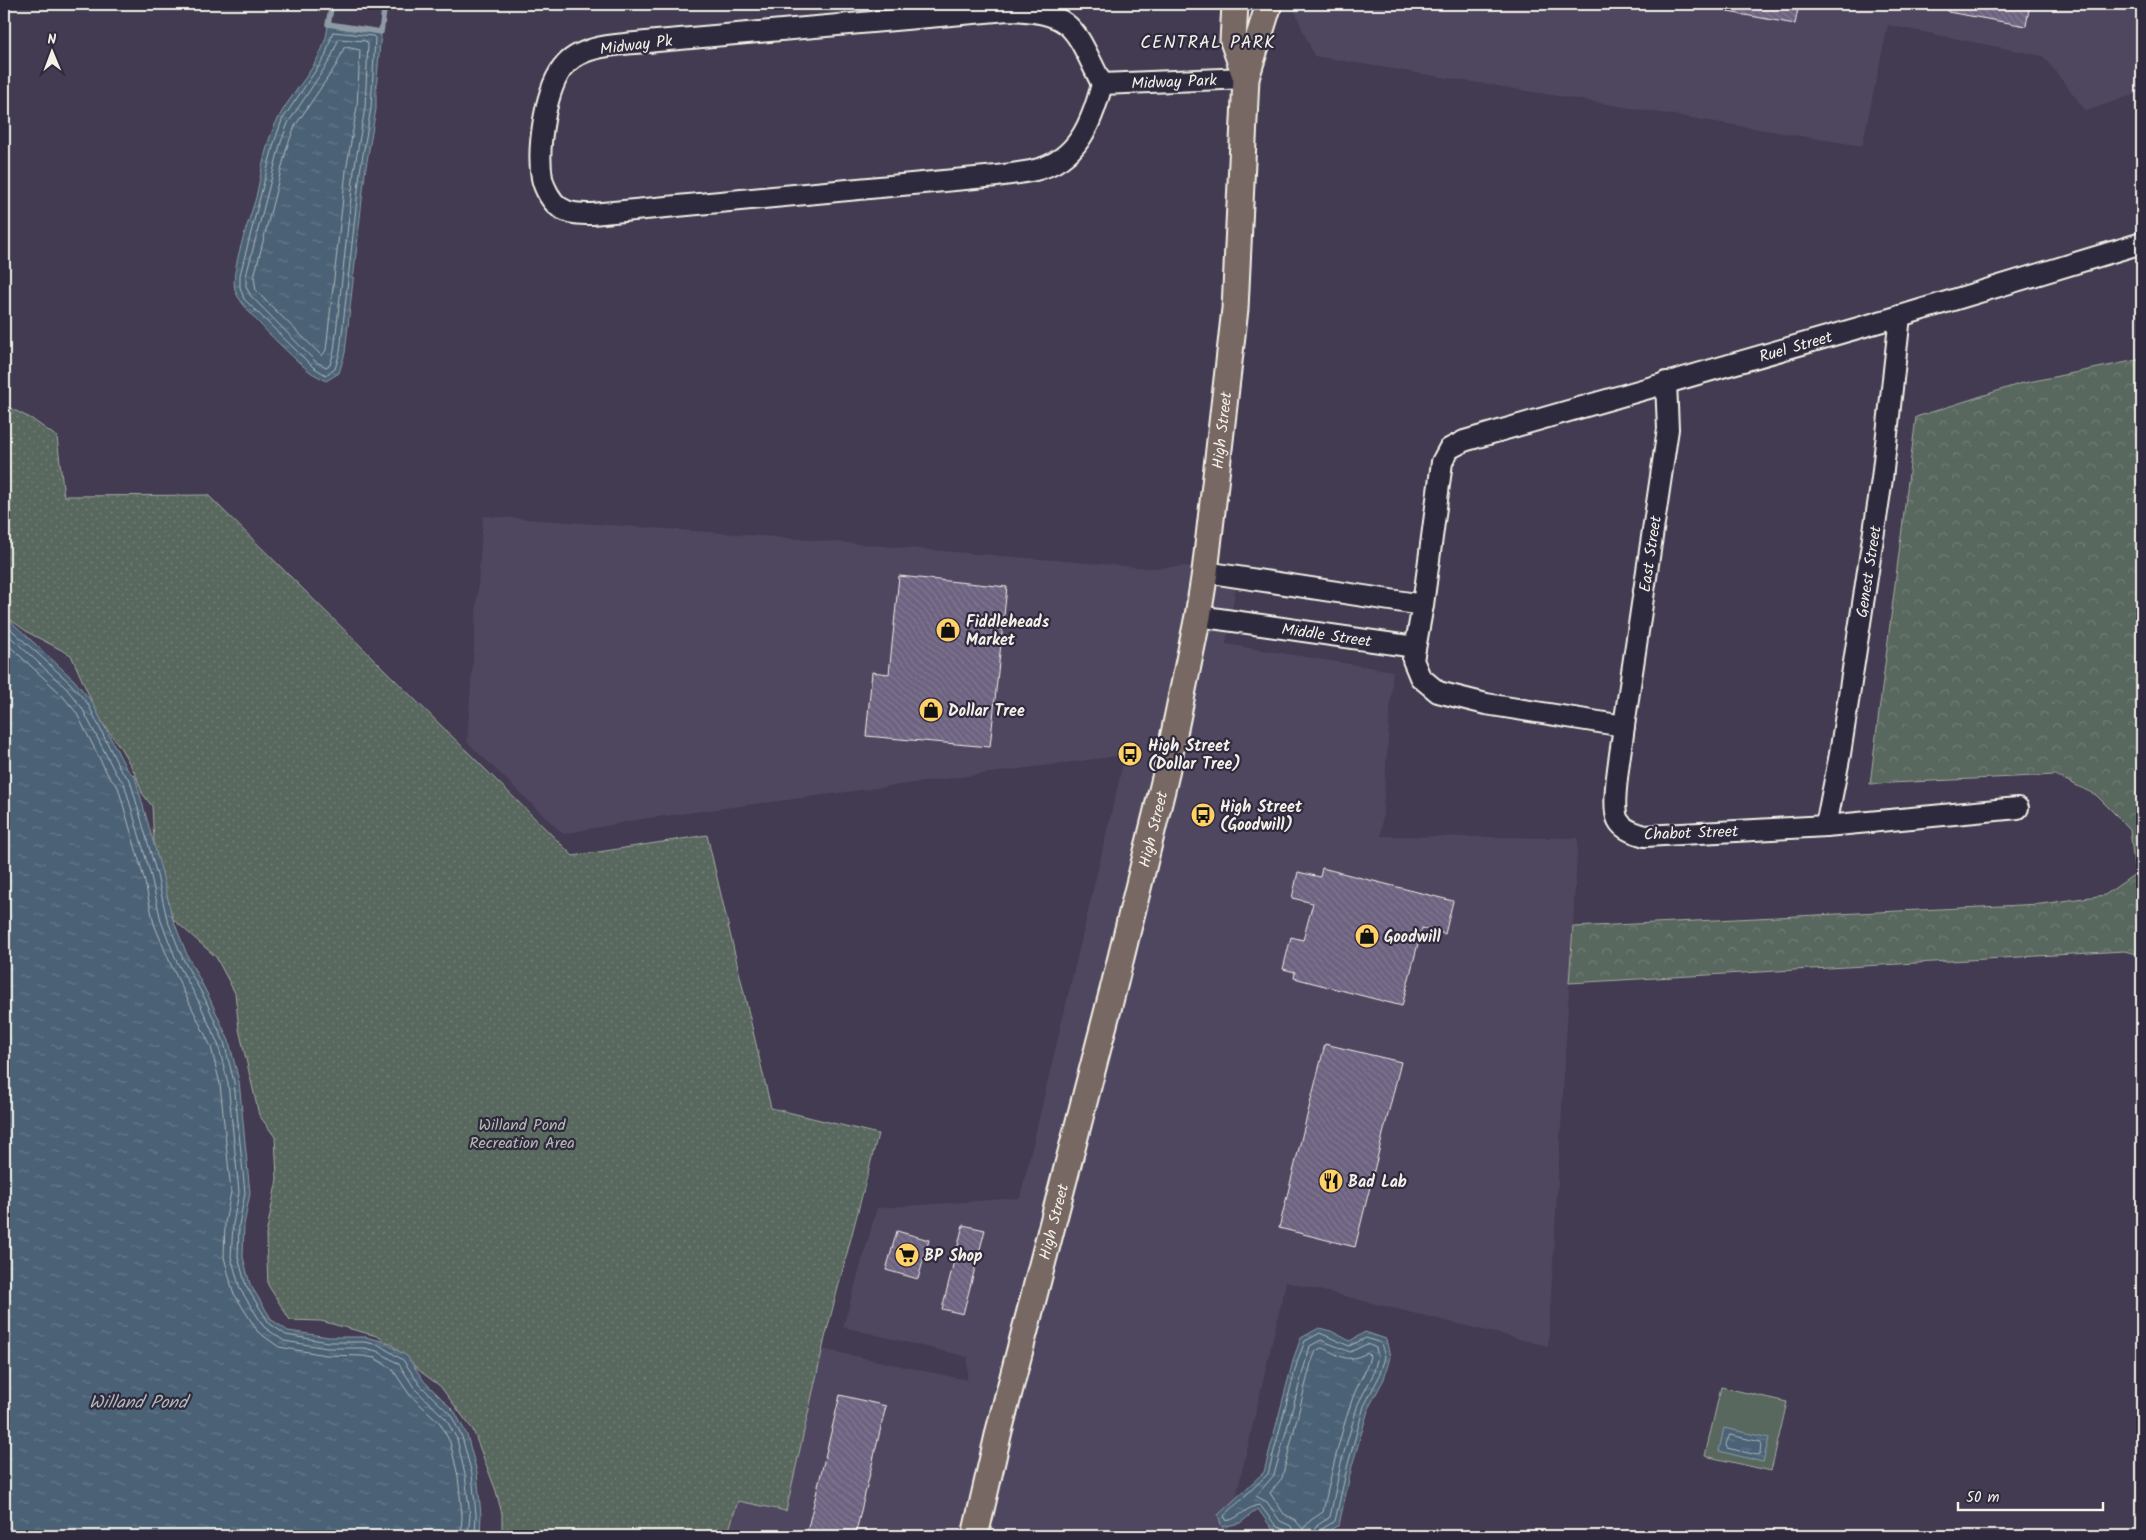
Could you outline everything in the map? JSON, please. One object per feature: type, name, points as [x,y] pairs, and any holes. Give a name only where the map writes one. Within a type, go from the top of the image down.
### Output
[{"type":"main road","name":"High Street","points":[[1235,4],[1233,41],[1246,78]]},
{"type":"main road","name":"High Street","points":[[975,1536],[1001,1424],[1114,986],[1175,732],[1198,616],[1205,572],[1234,309],[1246,78],[1269,4]]},
{"type":"street","name":"Midway Pk","points":[[1008,10],[1029,11],[1048,14],[1064,21],[1076,33],[1102,84],[1096,107],[1085,133],[1073,150],[1057,162],[1036,170],[987,177],[592,214],[571,213],[558,207],[548,195],[542,179],[541,158],[544,130],[549,100],[557,78],[566,63],[581,53],[603,47],[1008,10]]},
{"type":"street","name":"Midway Park","points":[[1102,84],[1246,78]]},
{"type":"street","name":"Ruel Street","points":[[1422,606],[1442,462],[1449,448],[1464,440],[1900,316],[2142,243]]},
{"type":"street","name":"Genest Street","points":[[1826,826],[1840,754],[1882,479],[1900,316]]},
{"type":"street","name":"East Street","points":[[1624,726],[1668,429],[1666,382]]},
{"type":"street","points":[[1205,572],[1422,606],[1413,660],[1420,676],[1438,692],[1486,704],[1624,726]]},
{"type":"street","name":"Middle Street","points":[[1198,616],[1414,647]]},
{"type":"street","name":"Chabot Street","points":[[1624,726],[1615,808],[1619,822],[1630,832],[1645,836],[1826,826],[2018,808]]},
{"type":"shaded area","points":[[1296,4],[2142,4],[2142,92],[2086,111],[2043,56],[1888,25],[1862,146],[1314,56],[1295,12]]},
{"type":"shaded area","points":[[483,516],[750,535],[1149,568],[1240,564],[1226,644],[1393,671],[1381,836],[1578,838],[1548,1346],[1286,1282],[1227,1536],[727,1536],[738,1501],[785,1511],[822,1349],[967,1380],[968,1357],[843,1327],[877,1208],[1020,1198],[1125,755],[642,819],[563,834],[467,742]]},
{"type":"green space","points":[[2142,359],[2142,955],[2124,951],[1569,983],[1573,927],[2041,904],[2105,895],[2135,874],[2130,829],[2096,795],[2055,775],[1870,784],[1916,417],[2019,384]]},
{"type":"green space","name":"Willand Pond Recreation Area","points":[[4,405],[32,419],[57,437],[64,496],[208,495],[573,856],[707,835],[771,1108],[878,1134],[825,1338],[786,1511],[738,1501],[727,1536],[502,1536],[502,1514],[496,1491],[473,1430],[440,1386],[421,1372],[392,1345],[377,1336],[321,1321],[290,1320],[268,1285],[266,1235],[277,1179],[275,1137],[259,1115],[239,1029],[235,993],[216,957],[173,919],[153,859],[152,806],[142,793],[135,773],[120,747],[99,718],[71,655],[29,633],[4,615]]},
{"type":"green space","points":[[1721,1387],[1787,1402],[1771,1471],[1705,1456]]},
{"type":"water","points":[[328,24],[381,32],[376,109],[365,173],[345,353],[339,373],[326,381],[301,365],[256,320],[239,298],[235,290],[234,281],[241,244],[256,197],[270,136],[286,106],[309,73],[322,50]]},
{"type":"water","name":"Willand Pond","points":[[4,615],[74,680],[92,702],[126,768],[135,777],[162,873],[172,917],[188,957],[229,1041],[239,1081],[250,1193],[244,1225],[243,1257],[250,1284],[272,1320],[288,1331],[329,1337],[365,1337],[382,1341],[407,1356],[424,1381],[455,1412],[467,1435],[477,1472],[481,1515],[480,1536],[4,1536]]},
{"type":"water","points":[[1319,1328],[1331,1331],[1350,1341],[1365,1332],[1386,1339],[1390,1357],[1384,1379],[1369,1407],[1352,1466],[1339,1525],[1319,1536],[1289,1536],[1273,1530],[1258,1509],[1240,1523],[1222,1527],[1218,1515],[1264,1472],[1294,1357],[1301,1338]]},
{"type":"water","points":[[1724,1428],[1769,1438],[1763,1462],[1719,1451]]},
{"type":"building","points":[[1729,4],[1799,4],[1795,24],[1728,12]]},
{"type":"building","points":[[1949,4],[2030,4],[2026,26],[1948,12]]},
{"type":"building","points":[[899,576],[1007,587],[990,747],[866,736],[872,672],[889,674]]},
{"type":"building","points":[[1322,868],[1453,901],[1445,934],[1422,928],[1402,1006],[1294,978],[1295,972],[1283,969],[1291,937],[1303,940],[1313,903],[1292,898],[1298,872],[1320,877]]},
{"type":"building","points":[[1325,1044],[1401,1062],[1355,1247],[1279,1228]]},
{"type":"building","points":[[963,1225],[985,1230],[963,1314],[942,1309]]},
{"type":"building","name":"BP Shop","points":[[897,1231],[929,1240],[918,1279],[886,1270]]},
{"type":"building","points":[[840,1395],[886,1406],[855,1536],[806,1536]]},
{"type":"waterway","points":[[332,4],[328,24],[381,32],[385,4]]},
{"type":"place","name":"Fiddleheads Market","points":[[948,630]]},
{"type":"place","name":"Dollar Tree","points":[[931,710]]},
{"type":"place","name":"High Street (Dollar Tree)","points":[[1130,754]]},
{"type":"place","name":"High Street (Goodwill)","points":[[1203,815]]},
{"type":"place","name":"Goodwill","points":[[1367,936]]},
{"type":"place","name":"Bad Lab","points":[[1331,1181]]},
{"type":"place","name":"BP Shop","points":[[907,1255]]},
{"type":"district","name":"CENTRAL PARK","points":[[1208,42]]}]
